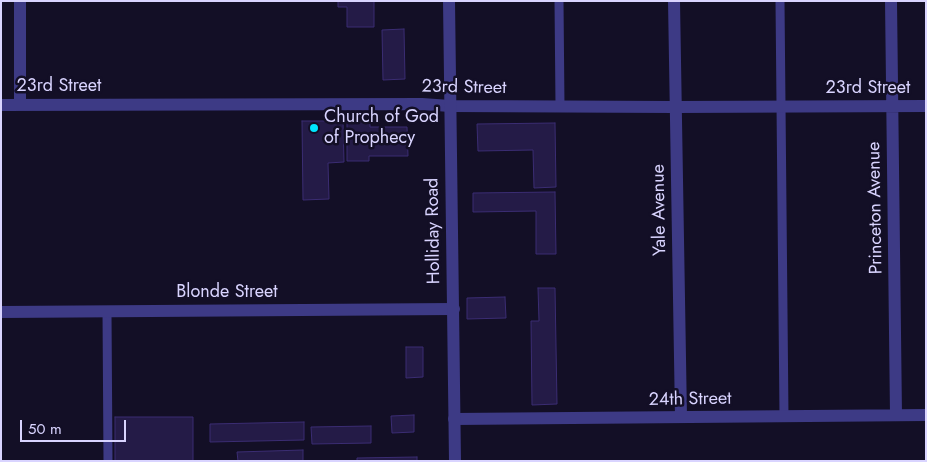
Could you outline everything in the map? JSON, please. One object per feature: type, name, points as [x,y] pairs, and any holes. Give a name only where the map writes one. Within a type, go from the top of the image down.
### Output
[{"type":"street","points":[[20,1],[20,105]]},
{"type":"street","name":"Holliday Road","points":[[449,1],[455,461]]},
{"type":"street","name":"Yale Avenue","points":[[674,1],[681,417]]},
{"type":"street","name":"Princeton Avenue","points":[[891,1],[896,415]]},
{"type":"street","name":"23rd Street","points":[[1,105],[926,106]]},
{"type":"street","name":"Blonde Street","points":[[1,312],[454,309]]},
{"type":"street","name":"24th Street","points":[[454,419],[926,415]]},
{"type":"lane","points":[[559,1],[560,106]]},
{"type":"lane","points":[[780,1],[784,416]]},
{"type":"lane","points":[[107,312],[108,461]]},
{"type":"building","points":[[338,1],[374,1],[374,27],[347,27],[347,7],[338,7]]},
{"type":"building","points":[[404,29],[405,79],[383,80],[382,30]]},
{"type":"building","points":[[302,121],[343,121],[344,162],[328,163],[329,199],[303,200]]},
{"type":"building","points":[[347,121],[370,121],[370,127],[407,127],[408,156],[369,156],[369,161],[347,161]]},
{"type":"building","points":[[555,123],[556,187],[534,188],[533,150],[478,151],[477,124]]},
{"type":"building","points":[[555,192],[556,254],[536,254],[536,211],[473,212],[473,193]]},
{"type":"building","points":[[538,288],[555,288],[557,404],[532,405],[531,321],[539,321]]},
{"type":"building","points":[[505,297],[506,318],[467,319],[467,298]]},
{"type":"building","points":[[406,347],[423,347],[423,377],[406,378]]},
{"type":"building","points":[[414,415],[414,432],[392,433],[391,416]]},
{"type":"building","points":[[115,417],[193,417],[193,461],[115,461]]},
{"type":"building","points":[[304,422],[304,440],[210,442],[210,424]]},
{"type":"building","points":[[371,426],[371,443],[312,444],[311,427]]},
{"type":"building","points":[[303,450],[303,461],[238,461],[237,452]]},
{"type":"building","points":[[417,457],[417,461],[357,461],[357,458]]},
{"type":"place","name":"Church of God of Prophecy","points":[[314,128]]}]
